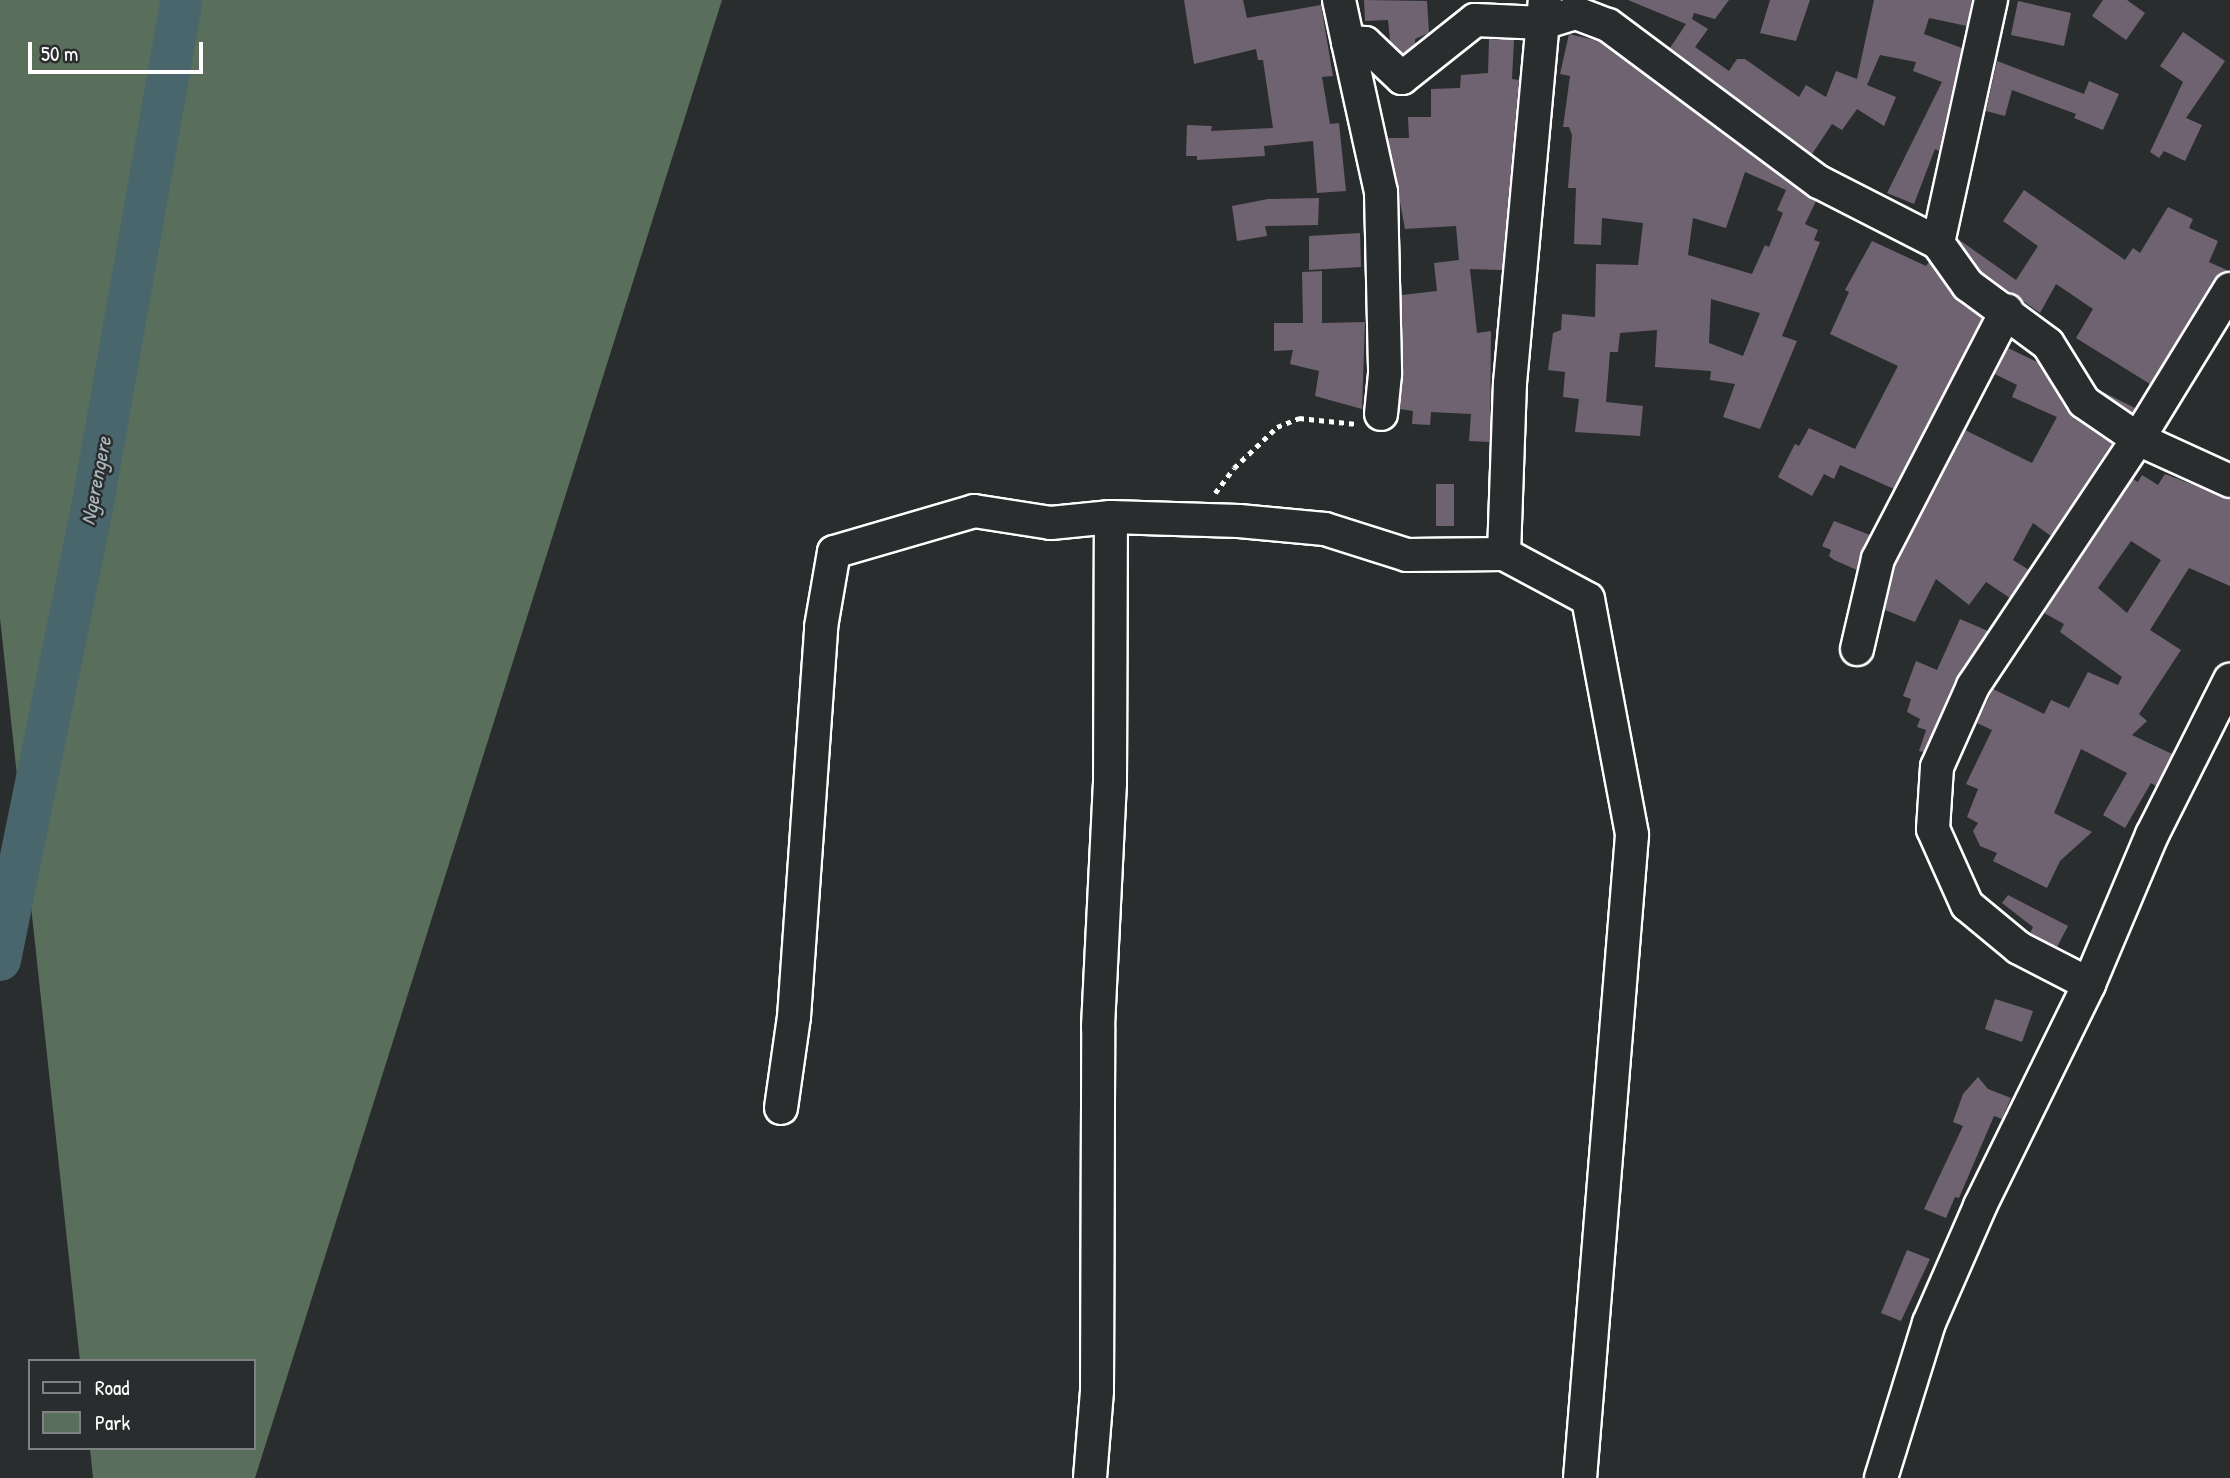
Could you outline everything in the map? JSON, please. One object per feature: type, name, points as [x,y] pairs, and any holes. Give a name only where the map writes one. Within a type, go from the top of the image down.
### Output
[{"type":"street","points":[[1339,0],[1381,192],[1385,374],[1381,414]]},
{"type":"street","points":[[1938,243],[1991,0]]},
{"type":"street","points":[[1348,42],[1365,43],[1402,78],[1475,20],[1544,12],[1576,13],[1608,26],[1819,182],[1938,243],[1968,285],[2007,310],[2049,344],[2084,402],[2138,439],[2230,481]]},
{"type":"street","points":[[1504,554],[1510,383],[1544,12]]},
{"type":"street","points":[[2089,984],[2019,948],[1967,905],[1933,829],[1937,767],[1981,675],[2138,439],[2230,289]]},
{"type":"street","points":[[1857,649],[1878,559],[2007,310]]},
{"type":"street","points":[[781,1108],[796,1004],[821,627],[834,552],[974,511],[1051,523],[1111,517],[1186,519],[1325,530],[1408,555],[1504,554],[1588,599],[1632,835],[1580,1478]]},
{"type":"street","points":[[1090,1478],[1097,1391],[1098,1027],[1110,784],[1111,517]]},
{"type":"street","points":[[1881,1478],[1929,1323],[1980,1206],[2089,984],[2152,835],[2230,680]]},
{"type":"path","points":[[1186,519],[1277,427],[1299,418],[1353,425],[1381,414]]},
{"type":"green space","points":[[0,0],[722,0],[255,1478],[93,1478],[90,1450],[256,1450],[256,1359],[80,1359],[0,618]]},
{"type":"building","points":[[1184,0],[1243,0],[1247,18],[1321,5],[1333,76],[1322,77],[1330,124],[1339,123],[1346,191],[1317,193],[1313,141],[1264,146],[1265,156],[1197,160],[1197,156],[1186,156],[1187,125],[1212,126],[1211,131],[1273,128],[1263,60],[1258,60],[1256,49],[1194,64]]},
{"type":"building","points":[[1364,0],[1427,1],[1429,33],[1415,39],[1415,44],[1403,54],[1390,41],[1388,20],[1365,21]]},
{"type":"building","points":[[1628,0],[1729,0],[1715,19],[1694,13],[1692,19],[1708,29],[1695,47],[1729,71],[1737,59],[1745,59],[1799,97],[1806,85],[1826,97],[1836,71],[1857,79],[1874,0],[1972,0],[1967,26],[1929,18],[1924,34],[1962,48],[1939,151],[1935,149],[1914,204],[1887,193],[1942,82],[1913,71],[1916,62],[1880,55],[1867,85],[1896,97],[1884,126],[1857,109],[1842,130],[1832,124],[1812,154],[1670,48],[1686,24]]},
{"type":"building","points":[[1770,0],[1810,0],[1796,41],[1760,33]]},
{"type":"building","points":[[2103,0],[2127,0],[2145,13],[2126,40],[2092,16]]},
{"type":"building","points":[[2018,1],[2071,13],[2064,46],[2011,35]]},
{"type":"building","points":[[2183,32],[2225,61],[2186,118],[2202,125],[2185,161],[2164,151],[2159,158],[2150,152],[2183,82],[2160,66]]},
{"type":"building","points":[[1569,34],[1599,41],[1816,201],[1805,224],[1818,230],[1814,240],[1820,242],[1782,336],[1797,341],[1760,429],[1723,417],[1735,384],[1710,380],[1711,371],[1655,367],[1657,330],[1620,333],[1618,352],[1610,352],[1606,402],[1643,406],[1640,436],[1575,432],[1579,399],[1563,397],[1565,372],[1548,370],[1553,333],[1561,330],[1562,314],[1595,317],[1596,264],[1638,265],[1643,223],[1602,218],[1601,245],[1574,244],[1576,188],[1568,188],[1572,135],[1569,127],[1563,127],[1570,76],[1560,74]],"holes":[[[1745,172],[1786,190],[1777,210],[1783,213],[1769,247],[1765,245],[1752,274],[1688,255],[1693,218],[1726,228]],[[1711,299],[1760,313],[1743,356],[1709,343]]]},
{"type":"building","points":[[1489,39],[1514,40],[1512,79],[1519,80],[1502,270],[1470,269],[1477,333],[1491,331],[1490,442],[1469,441],[1471,414],[1431,412],[1430,425],[1412,424],[1413,411],[1400,409],[1402,295],[1437,291],[1434,263],[1459,260],[1456,226],[1405,229],[1388,138],[1409,138],[1408,117],[1431,117],[1431,89],[1460,88],[1461,75],[1488,73]]},
{"type":"building","points":[[1997,61],[2084,94],[2089,81],[2119,94],[2103,130],[2074,118],[2076,114],[2012,90],[2005,116],[1986,111]]},
{"type":"building","points":[[2024,190],[2125,260],[2133,248],[2140,253],[2168,207],[2193,219],[2189,228],[2218,241],[2209,262],[2229,271],[2214,279],[2150,384],[2076,338],[2093,309],[2056,284],[2040,313],[1981,272],[1958,239],[2016,280],[2038,246],[2003,221]]},
{"type":"building","points":[[1319,198],[1318,225],[1265,226],[1267,236],[1237,241],[1232,206],[1268,199]]},
{"type":"building","points":[[1360,233],[1361,267],[1309,270],[1309,236]]},
{"type":"building","points":[[1872,241],[1926,266],[1929,262],[1953,296],[1982,318],[1894,489],[1840,465],[1834,479],[1824,474],[1812,496],[1778,477],[1795,444],[1799,446],[1809,428],[1855,449],[1898,366],[1830,334],[1849,292],[1845,290]]},
{"type":"building","points":[[1322,271],[1322,323],[1365,322],[1362,409],[1315,396],[1319,371],[1290,364],[1293,350],[1274,351],[1274,323],[1303,323],[1302,272]]},
{"type":"building","points":[[2008,348],[2037,362],[2069,412],[2112,443],[2051,536],[2033,523],[2013,560],[2029,570],[2010,598],[1986,582],[1969,605],[1936,579],[1915,622],[1885,610],[1895,565],[1965,430],[2032,463],[2057,417],[2012,397],[2017,385],[1995,374]]},
{"type":"building","points":[[2097,389],[2135,408],[2132,413]]},
{"type":"building","points":[[2165,474],[2230,499],[2230,586],[2189,568],[2150,630],[2181,650],[2139,714],[2147,721],[2132,735],[2172,754],[2156,786],[2151,783],[2125,828],[2103,815],[2127,773],[2081,749],[2054,813],[2092,832],[2060,861],[2047,888],[1993,861],[1997,853],[1980,846],[1973,831],[1978,823],[1967,817],[1978,789],[1966,784],[1992,730],[1977,723],[1993,689],[2044,714],[2051,700],[2069,708],[2088,672],[2118,685],[2122,677],[2060,632],[2064,624],[2044,613],[2133,479],[2138,482],[2142,475],[2158,485]],"holes":[[[2131,541],[2161,560],[2127,613],[2098,588]]]},
{"type":"building","points":[[1436,484],[1454,484],[1454,526],[1436,526]]},
{"type":"building","points":[[1834,521],[1870,535],[1857,570],[1834,560],[1829,556],[1831,550],[1822,546]]},
{"type":"building","points":[[1960,619],[1988,631],[1956,678],[1924,752],[1919,751],[1926,730],[1917,727],[1920,719],[1907,712],[1911,699],[1903,696],[1916,661],[1937,670]]},
{"type":"building","points":[[2008,895],[2068,926],[2057,947],[2030,933],[2033,927],[2002,903]]},
{"type":"building","points":[[1995,999],[2033,1011],[2022,1042],[1985,1029]]},
{"type":"building","points":[[1978,1077],[1988,1089],[2011,1098],[2002,1119],[1994,1116],[1959,1198],[1955,1197],[1946,1218],[1924,1209],[1963,1126],[1953,1122],[1963,1094]]},
{"type":"building","points":[[1907,1250],[1930,1259],[1901,1321],[1881,1313]]},
{"type":"waterway","name":"Ngerengere","points":[[0,960],[95,491],[182,0]]}]
